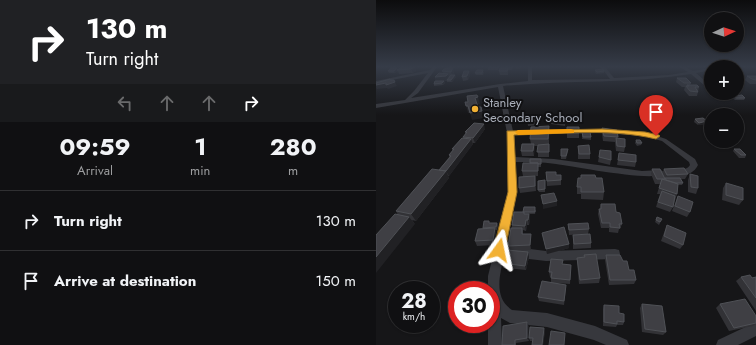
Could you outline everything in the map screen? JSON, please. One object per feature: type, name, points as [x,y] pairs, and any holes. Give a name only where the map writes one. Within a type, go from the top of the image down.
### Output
[{"type":"street","points":[[404,101],[416,92],[423,83]]},
{"type":"street","points":[[376,106],[519,83]]},
{"type":"street","points":[[494,281],[499,250],[512,192],[510,133],[500,85]]},
{"type":"street","points":[[416,92],[427,97]]},
{"type":"street","points":[[510,133],[602,131],[645,134],[664,140],[692,161],[694,165],[692,169],[687,172],[642,174],[554,161],[511,159]]},
{"type":"street","points":[[499,250],[546,256],[615,254]]},
{"type":"street","points":[[500,307],[510,316],[547,320],[595,333],[622,345]]},
{"type":"street","points":[[723,345],[756,329]]},
{"type":"street","points":[[495,333],[495,345]]},
{"type":"building","points":[[687,85],[697,85],[699,87],[695,87],[698,92],[690,91],[686,86],[689,86]]},
{"type":"building","points":[[477,95],[478,97],[475,98],[478,107],[481,107],[482,111],[470,113],[465,102],[468,102],[467,96]]},
{"type":"building","points":[[539,116],[540,120],[527,121],[527,117]]},
{"type":"building","points":[[552,116],[566,116],[565,122],[551,119]]},
{"type":"building","points":[[703,118],[704,122],[699,123],[695,119]]},
{"type":"building","points":[[474,123],[484,124],[473,138],[463,137],[467,132],[465,132]]},
{"type":"building","points":[[549,126],[548,139],[530,139],[531,127]]},
{"type":"building","points":[[567,127],[579,127],[579,133],[567,133]]},
{"type":"building","points":[[602,128],[617,130],[618,137],[604,136]]},
{"type":"building","points":[[582,132],[590,132],[591,137],[583,137]]},
{"type":"building","points":[[462,138],[471,139],[446,171],[439,170],[451,156],[449,155],[454,149],[452,149]]},
{"type":"building","points":[[616,138],[625,139],[625,147],[617,146]]},
{"type":"building","points":[[636,140],[640,140],[642,143],[637,143]]},
{"type":"building","points":[[522,144],[534,144],[533,151],[521,151]]},
{"type":"building","points":[[549,144],[549,152],[537,152],[538,145]]},
{"type":"building","points":[[589,145],[590,154],[579,154],[578,146]]},
{"type":"building","points":[[561,149],[568,149],[566,156],[561,156]]},
{"type":"building","points":[[734,149],[740,149],[746,155],[741,155]]},
{"type":"building","points":[[600,150],[611,151],[611,160],[599,157]]},
{"type":"building","points":[[619,153],[636,155],[636,162],[618,160]]},
{"type":"building","points":[[530,159],[541,159],[541,164],[530,163]]},
{"type":"building","points":[[523,163],[538,163],[538,171],[522,171]]},
{"type":"building","points":[[684,168],[688,174],[667,175],[664,169]]},
{"type":"building","points":[[432,169],[446,171],[411,214],[396,211]]},
{"type":"building","points":[[652,169],[660,169],[665,179],[657,179]]},
{"type":"building","points":[[546,172],[556,172],[556,175],[561,175],[561,180],[547,181]]},
{"type":"building","points":[[690,174],[698,176],[698,188],[691,187]]},
{"type":"building","points":[[581,175],[595,175],[596,178],[602,178],[604,192],[581,192],[581,187],[577,187],[578,178],[581,178]]},
{"type":"building","points":[[535,176],[535,186],[519,188],[519,177]]},
{"type":"building","points":[[665,178],[680,178],[683,183],[676,183],[666,180]]},
{"type":"building","points":[[662,179],[678,184],[677,194],[659,188]]},
{"type":"building","points":[[545,180],[545,189],[538,190],[538,181]]},
{"type":"building","points":[[726,183],[743,188],[743,200],[726,195]]},
{"type":"building","points":[[662,191],[675,196],[673,207],[658,202]]},
{"type":"building","points":[[554,193],[557,201],[543,204],[541,195]]},
{"type":"building","points":[[678,196],[693,202],[690,212],[675,206]]},
{"type":"building","points":[[601,204],[615,204],[616,212],[620,213],[622,224],[619,224],[620,228],[610,227],[610,223],[602,223],[599,209],[601,209]]},
{"type":"building","points":[[524,207],[535,207],[535,212],[523,212]]},
{"type":"building","points":[[514,212],[524,212],[524,214],[529,214],[525,226],[512,225]]},
{"type":"building","points":[[395,214],[409,217],[376,257],[376,235]]},
{"type":"building","points":[[657,217],[662,219],[660,222],[656,220]]},
{"type":"building","points":[[484,221],[489,221],[489,223],[497,223],[496,227],[483,228]]},
{"type":"building","points":[[588,223],[589,229],[569,230],[568,224]]},
{"type":"building","points":[[667,225],[686,233],[683,245],[664,236]]},
{"type":"building","points":[[564,227],[569,244],[546,249],[542,233]]},
{"type":"building","points":[[495,228],[493,240],[475,241],[478,229]]},
{"type":"building","points":[[511,228],[522,228],[522,234],[531,234],[530,245],[508,246]]},
{"type":"building","points":[[590,234],[591,243],[574,244],[573,235]]},
{"type":"building","points":[[507,250],[528,252],[525,266],[502,263]]},
{"type":"building","points":[[596,254],[600,278],[580,280],[577,258],[585,257],[584,255]]},
{"type":"building","points":[[606,255],[620,255],[623,261],[627,261],[629,270],[634,270],[636,280],[610,280]]},
{"type":"building","points":[[551,259],[563,260],[562,264],[571,265],[570,280],[551,278],[552,272],[549,272]]},
{"type":"building","points":[[750,275],[752,278],[756,277],[756,298],[741,277]]},
{"type":"building","points":[[542,281],[566,285],[564,301],[538,297]]},
{"type":"building","points":[[745,299],[756,316],[756,323],[734,328],[720,304]]},
{"type":"building","points":[[642,304],[662,306],[666,332],[645,329]]},
{"type":"building","points":[[604,305],[619,306],[619,313],[624,314],[624,322],[617,321],[617,324],[604,322]]},
{"type":"building","points":[[527,322],[527,338],[515,340],[515,345],[502,345],[503,326]]},
{"type":"building","points":[[530,327],[544,328],[542,345],[532,345],[533,338],[529,338]]},
{"type":"building","points":[[551,331],[565,333],[564,345],[549,345]]},
{"type":"slow traffic","points":[[518,132],[571,131]]},
{"type":"place","name":"Stanley Secondary School","points":[[475,109]]},
{"type":"route","points":[[499,250],[512,192],[510,133],[602,131],[656,136]]}]
